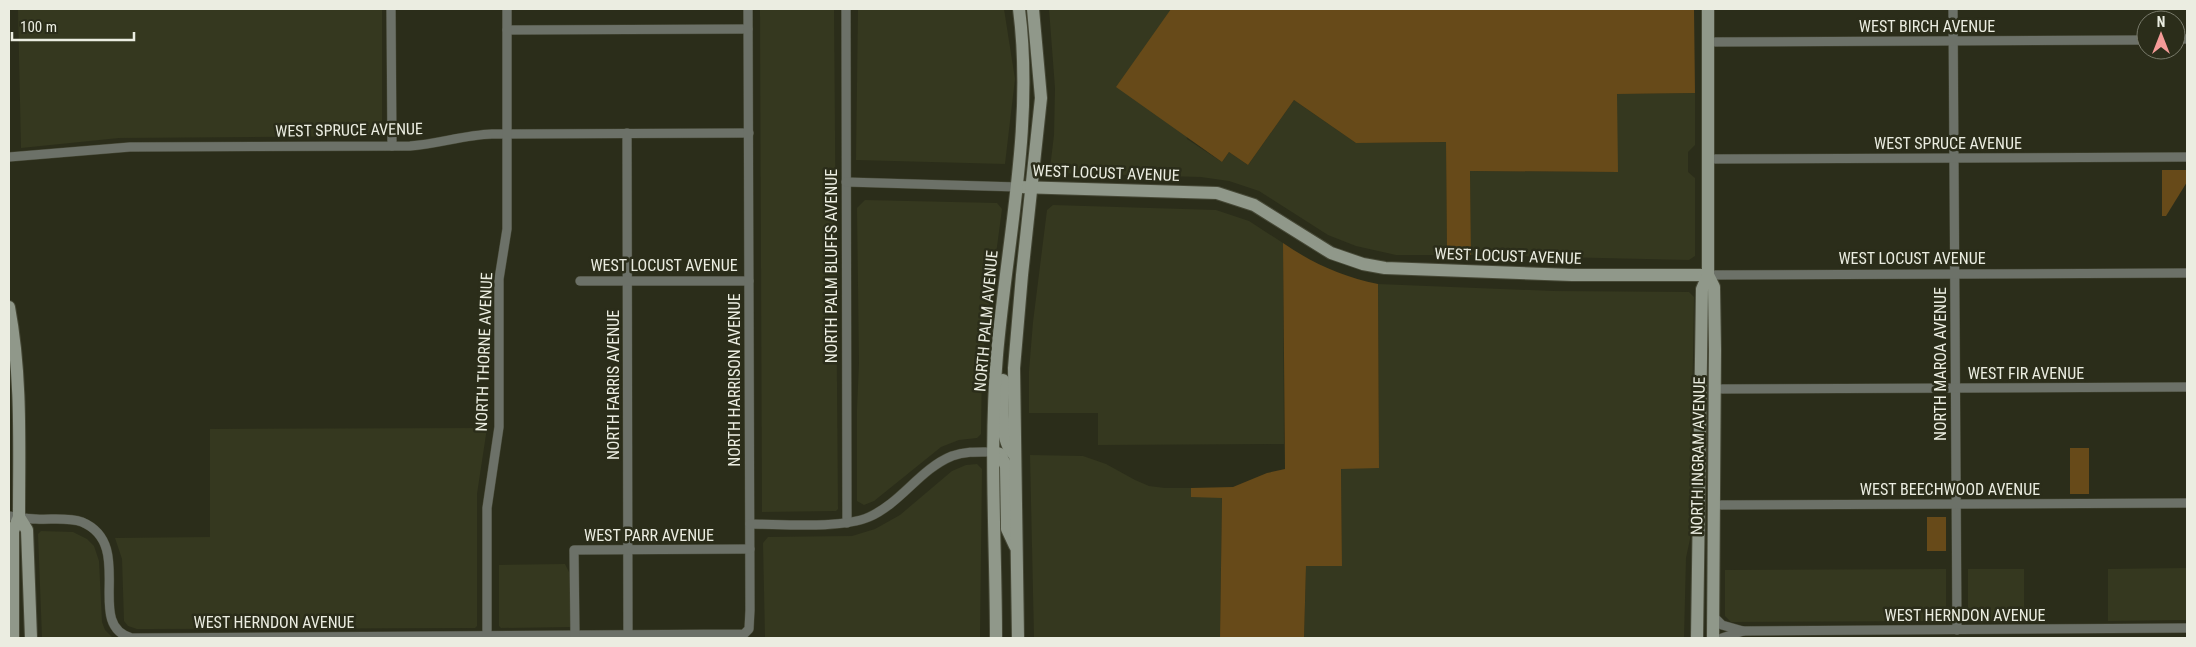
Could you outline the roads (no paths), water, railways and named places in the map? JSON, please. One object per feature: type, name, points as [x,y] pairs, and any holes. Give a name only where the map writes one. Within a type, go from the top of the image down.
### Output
[{"type":"street","points":[[392,9],[392,146]]},
{"type":"street","name":"NORTH THORNE AVENUE","points":[[487,637],[487,508],[499,427],[499,279],[507,228],[507,9]]},
{"type":"street","name":"NORTH HARRISON AVENUE","points":[[628,636],[739,635],[748,631],[750,625],[748,9]]},
{"type":"street","name":"NORTH PALM BLUFFS AVENUE","points":[[846,9],[847,523]]},
{"type":"street","name":"NORTH PALM AVENUE","points":[[996,638],[994,452],[997,356],[1018,187],[1025,91],[1023,39],[1019,9]]},
{"type":"street","name":"NORTH PALM AVENUE","points":[[1018,638],[1014,368],[1041,98],[1033,9]]},
{"type":"street","name":"NORTH INGRAM AVENUE","points":[[1697,638],[1702,289],[1708,275],[1708,9]]},
{"type":"street","name":"NORTH MAROA AVENUE","points":[[1953,9],[1957,630]]},
{"type":"street","points":[[507,30],[748,29]]},
{"type":"street","name":"WEST BIRCH AVENUE","points":[[1708,42],[2136,40]]},
{"type":"street","name":"NORTH FARRIS AVENUE","points":[[627,133],[628,636]]},
{"type":"street","name":"WEST SPRUCE AVENUE","points":[[9,157],[130,147],[392,146],[428,144],[479,134],[749,133]]},
{"type":"street","name":"WEST SPRUCE AVENUE","points":[[1709,159],[2187,157]]},
{"type":"street","name":"WEST LOCUST AVENUE","points":[[846,182],[1217,193],[1254,205],[1331,253],[1363,264],[1385,268],[1487,270],[1565,275],[2187,273]]},
{"type":"street","name":"NORTH INGRAM AVENUE","points":[[1708,275],[1714,287],[1713,638]]},
{"type":"street","name":"WEST LOCUST AVENUE","points":[[580,281],[749,281]]},
{"type":"street","points":[[9,307],[18,389],[12,531],[13,638]]},
{"type":"street","points":[[997,356],[1003,368],[1004,440],[1010,451],[1016,455]]},
{"type":"street","name":"WEST FIR AVENUE","points":[[1715,389],[2187,387]]},
{"type":"street","points":[[750,524],[847,523],[865,519],[882,510],[935,466],[952,456],[969,452],[994,452],[1002,457],[1006,466],[1007,529],[1017,551]]},
{"type":"street","points":[[1699,478],[1703,480],[1707,489],[1707,542],[1713,556]]},
{"type":"street","name":"WEST BEECHWOOD AVENUE","points":[[1714,505],[2187,504]]},
{"type":"street","points":[[14,517],[27,530],[31,638]]},
{"type":"street","name":"WEST HERNDON AVENUE","points":[[14,517],[76,520],[90,526],[100,536],[109,555],[111,622],[116,631],[125,636],[140,638],[628,636]]},
{"type":"street","name":"WEST PARR AVENUE","points":[[575,636],[574,550],[750,549]]},
{"type":"street","name":"WEST HERNDON AVENUE","points":[[1713,616],[1721,624],[1743,631],[2187,628]]},
{"type":"street","name":"WEST HERNDON AVENUE","points":[[1722,638],[1743,631]]}]
